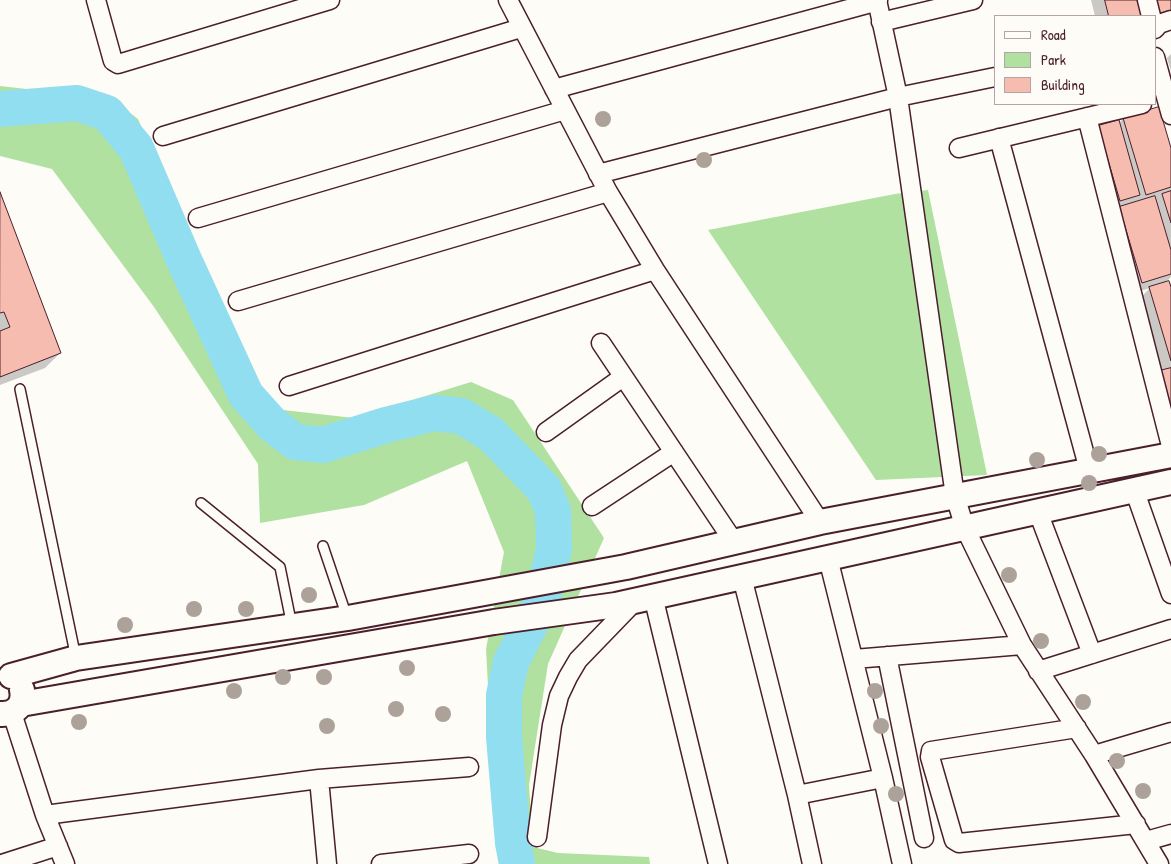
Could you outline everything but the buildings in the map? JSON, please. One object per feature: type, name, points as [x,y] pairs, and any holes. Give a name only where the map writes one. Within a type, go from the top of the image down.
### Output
[{"type":"street","points":[[96,0],[113,61],[118,64],[330,0]]},
{"type":"street","points":[[554,89],[878,0],[881,22],[898,97],[955,496],[965,528],[1022,645],[1094,755],[1158,864]]},
{"type":"street","points":[[881,22],[973,0]]},
{"type":"street","points":[[1147,0],[1151,15]]},
{"type":"street","points":[[513,1],[521,28],[608,192],[655,270],[820,522]]},
{"type":"street","points":[[1156,28],[1159,24],[1171,20]]},
{"type":"street","points":[[163,136],[521,28]]},
{"type":"street","points":[[1156,62],[1164,104]]},
{"type":"street","points":[[598,174],[898,97],[994,77]]},
{"type":"street","points":[[959,148],[1138,105]]},
{"type":"street","points":[[198,218],[565,110]]},
{"type":"street","points":[[1087,117],[1171,446]]},
{"type":"street","points":[[999,138],[1089,470]]},
{"type":"street","points":[[238,301],[608,192]]},
{"type":"street","points":[[289,386],[655,270]]},
{"type":"street","points":[[601,343],[734,542]]},
{"type":"street","points":[[546,432],[623,377]]},
{"type":"street","points":[[592,506],[674,452]]},
{"type":"street","points":[[6,676],[76,658],[348,618],[500,591],[626,567],[820,522],[1171,455]]},
{"type":"street","points":[[11,710],[179,675],[494,622],[635,601],[1171,482]]},
{"type":"street","points":[[1134,489],[1171,594]]},
{"type":"street","points":[[1038,512],[1092,654]]},
{"type":"street","points":[[828,558],[883,778],[902,864]]},
{"type":"street","points":[[742,577],[797,795],[812,864]]},
{"type":"street","points":[[537,837],[552,724],[559,696],[578,660],[635,601]]},
{"type":"street","points":[[635,601],[718,864]]},
{"type":"street","points":[[1038,671],[1171,629]]},
{"type":"street","points":[[854,659],[1022,645]]},
{"type":"street","points":[[887,656],[924,838]]},
{"type":"street","points":[[6,676],[21,685],[23,698],[11,710]]},
{"type":"street","points":[[11,710],[45,815],[65,864]]},
{"type":"street","points":[[1076,728],[931,752],[930,757],[954,840],[958,843],[1136,824]]},
{"type":"street","points":[[1094,755],[1171,732]]},
{"type":"street","points":[[45,815],[319,779],[469,767]]},
{"type":"street","points":[[797,795],[883,778]]},
{"type":"street","points":[[319,779],[327,864]]},
{"type":"street","points":[[1146,842],[1171,834]]},
{"type":"street","points":[[2,864],[58,846]]},
{"type":"street","points":[[381,864],[469,854]]},
{"type":"lane","points":[[20,389],[76,658]]},
{"type":"lane","points":[[201,503],[280,567],[292,626]]},
{"type":"lane","points":[[324,546],[348,618]]},
{"type":"green space","points":[[0,86],[53,92],[120,105],[138,119],[215,303],[259,397],[283,410],[354,418],[471,382],[513,400],[604,538],[548,664],[529,785],[533,847],[558,853],[649,857],[650,864],[504,864],[495,814],[486,649],[504,552],[467,461],[364,505],[260,523],[258,464],[154,307],[52,169],[0,156]]},
{"type":"green space","points":[[928,190],[987,475],[876,480],[708,230],[895,194]]},
{"type":"waterway","points":[[0,109],[77,103],[107,113],[136,148],[184,260],[246,395],[272,424],[295,442],[323,445],[386,425],[434,413],[461,416],[491,434],[544,489],[553,511],[554,549],[542,601],[511,662],[504,695],[504,737],[513,843],[517,864]]}]
